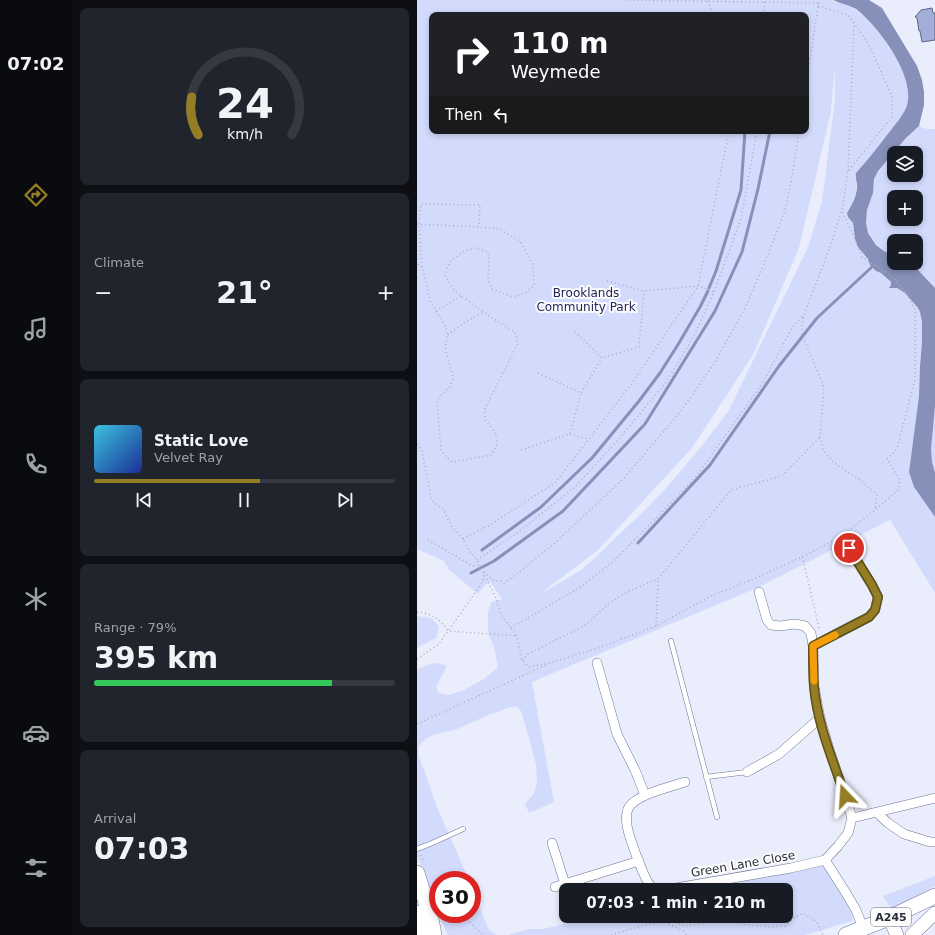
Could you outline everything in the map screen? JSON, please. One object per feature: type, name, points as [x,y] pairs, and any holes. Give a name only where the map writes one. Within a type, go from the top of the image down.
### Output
[{"type":"main road","points":[[417,873],[431,919],[434,935]]},
{"type":"main road","name":"A245","points":[[846,935],[889,918],[935,896]]},
{"type":"main road","points":[[417,913],[421,935]]},
{"type":"street","points":[[813,646],[869,617],[875,610],[878,597],[849,548]]},
{"type":"street","points":[[759,592],[767,620],[771,625],[780,626],[795,624],[805,626],[811,633],[813,646],[814,687],[820,718],[852,818],[847,833],[838,846],[825,860],[850,898],[863,928]]},
{"type":"street","points":[[597,663],[617,734],[635,770],[645,795]]},
{"type":"street","points":[[747,772],[779,754],[820,718]]},
{"type":"street","name":"Green Lane Close","points":[[685,782],[664,788],[635,800],[629,808],[626,816],[627,827],[647,882],[651,887],[659,890],[686,887],[791,868],[825,860]]},
{"type":"street","points":[[852,818],[935,798]]},
{"type":"street","points":[[877,813],[904,834],[930,842],[935,842]]},
{"type":"street","points":[[552,843],[565,883]]},
{"type":"street","points":[[568,883],[639,861]]},
{"type":"street","points":[[555,887],[559,886]]},
{"type":"street","points":[[912,935],[935,913]]},
{"type":"street","points":[[889,918],[897,935]]},
{"type":"lane","points":[[671,641],[717,817]]},
{"type":"lane","points":[[706,777],[747,772]]},
{"type":"lane","points":[[417,849],[463,829]]},
{"type":"path","points":[[625,0],[819,1],[809,68]]},
{"type":"path","points":[[708,1],[712,12]]},
{"type":"path","points":[[764,1],[764,12]]},
{"type":"path","points":[[818,6],[848,15],[867,41],[892,96],[892,117],[848,171]]},
{"type":"path","points":[[855,24],[848,171],[842,211],[804,315],[802,335],[824,387],[820,437],[823,450],[832,461],[860,480],[877,495],[875,510]]},
{"type":"path","points":[[463,539],[488,526],[555,483],[630,386],[698,286],[728,134]]},
{"type":"path","points":[[477,560],[517,534],[573,488],[618,440],[667,381],[694,336],[714,292],[741,219],[756,134]]},
{"type":"path","points":[[483,571],[494,581],[502,581],[504,583],[517,574],[556,542],[625,477],[681,411],[715,362],[746,306],[785,210],[799,134]]},
{"type":"path","points":[[418,224],[499,229],[520,241],[533,266],[534,285],[527,292],[513,297],[492,288],[488,279],[488,252],[475,248],[464,251],[449,263],[445,276],[453,289],[483,312],[515,332],[518,343],[484,411],[485,421],[496,434],[497,446],[491,455],[453,462],[447,458],[441,450],[437,403],[439,397],[450,387],[453,378],[445,347],[448,335],[445,325],[431,303],[422,267],[418,224],[421,204],[480,205],[479,227]]},
{"type":"path","points":[[417,444],[422,451],[431,498],[434,503],[443,509],[452,527],[463,539],[470,552],[477,560],[496,598],[501,615],[517,636],[522,660],[529,667],[550,663],[601,647],[656,626],[711,596],[802,557],[839,538],[898,490],[900,480],[887,459],[897,449],[915,379],[915,310],[907,294],[893,277],[862,257],[842,211]]},
{"type":"path","points":[[417,264],[422,267]]},
{"type":"path","points":[[607,281],[644,292],[698,286],[714,292]]},
{"type":"path","points":[[570,434],[581,393],[601,358],[639,347],[644,292]]},
{"type":"path","points":[[436,311],[461,296]]},
{"type":"path","points":[[448,335],[465,322],[483,312]]},
{"type":"path","points":[[511,628],[579,588],[613,562],[695,478],[762,384],[793,326],[804,315]]},
{"type":"path","points":[[575,332],[601,358]]},
{"type":"path","points":[[538,373],[581,393]]},
{"type":"path","points":[[521,450],[570,434],[589,439]]},
{"type":"path","points":[[522,660],[528,654],[587,624],[608,604],[627,592],[658,579],[731,490],[782,476],[820,437]]},
{"type":"path","points":[[428,540],[473,566],[480,566]]},
{"type":"path","points":[[802,557],[822,641]]},
{"type":"path","points":[[417,659],[439,644],[449,631],[482,583],[484,576],[483,571]]},
{"type":"path","points":[[656,626],[658,579]]},
{"type":"path","points":[[417,612],[425,613],[441,621],[449,631],[517,636]]},
{"type":"path","points":[[417,724],[550,663]]},
{"type":"path","points":[[793,919],[803,913],[817,922],[822,935]]},
{"type":"path","points":[[470,923],[483,935]]},
{"type":"path","points":[[611,935],[645,925],[658,923]]},
{"type":"path","points":[[667,923],[683,931],[686,935]]},
{"type":"path","points":[[677,923],[686,926],[701,923]]},
{"type":"path","points":[[741,923],[772,927],[785,926],[788,923]]},
{"type":"green space","name":"Brooklands Community Park","points":[[417,0],[831,0],[853,8],[876,29],[886,41],[901,68],[906,82],[908,95],[906,107],[901,117],[855,176],[855,196],[847,213],[848,217],[853,223],[855,239],[868,259],[870,265],[891,282],[890,287],[897,288],[905,293],[920,312],[922,322],[922,343],[919,396],[909,472],[914,487],[935,517],[935,593],[890,520],[757,588],[532,682],[554,802],[529,813],[525,804],[534,793],[537,782],[536,765],[521,711],[516,706],[484,717],[455,730],[436,734],[425,739],[418,747],[419,757],[437,807],[465,871],[429,871],[429,886],[417,856],[417,669],[435,663],[447,666],[436,687],[439,693],[449,695],[464,690],[484,679],[498,667],[494,647],[488,633],[488,612],[491,602],[502,599],[490,581],[478,594],[448,569],[449,567],[444,561],[417,549]],"holes":[[[835,66],[835,99],[822,201],[808,247],[729,410],[701,447],[668,486],[641,514],[581,570],[541,593],[597,551],[692,448],[753,355],[799,248],[831,111]]]},
{"type":"green space","points":[[919,126],[927,129],[935,129],[935,288],[918,270],[923,270],[923,234],[887,234],[887,252],[871,238],[866,226],[867,210],[873,193],[875,177],[877,171],[887,160],[887,182],[923,182],[923,146],[899,146]]},
{"type":"green space","points":[[935,406],[935,473],[931,457],[931,449]]},
{"type":"green space","points":[[417,616],[431,618],[439,626],[436,638],[417,648]]},
{"type":"green space","points":[[823,863],[853,912],[852,921],[805,935],[508,935],[529,929],[543,929],[568,923],[793,923],[793,883],[739,883]]},
{"type":"green space","points":[[935,876],[935,886],[892,910],[883,896]]},
{"type":"green space","points":[[481,910],[488,928],[496,935],[448,935],[442,923],[481,923]]},
{"type":"shaded area","points":[[833,0],[869,0],[882,8],[917,66],[922,80],[924,105],[919,126],[899,146],[887,146],[887,160],[878,171],[874,179],[873,193],[867,210],[866,223],[868,233],[876,245],[887,252],[887,270],[918,270],[935,288],[935,406],[931,449],[935,473],[935,517],[914,487],[909,472],[919,396],[922,343],[922,322],[920,312],[905,293],[897,288],[889,288],[891,282],[870,265],[868,259],[858,247],[855,239],[853,223],[848,217],[847,213],[856,193],[856,173],[897,122],[906,108],[908,96],[906,82],[894,54],[875,27],[856,9]]},
{"type":"building","points":[[932,8],[933,13],[935,13],[935,40],[922,42],[917,18],[915,17],[921,10]]},
{"type":"waterway","points":[[709,288],[716,271],[741,190],[745,134]]},
{"type":"waterway","points":[[471,573],[494,561],[563,511],[645,424],[715,311],[742,252],[758,189],[769,134]]},
{"type":"waterway","points":[[638,543],[710,465],[779,366],[817,318],[874,265]]},
{"type":"waterway","points":[[482,550],[541,507],[592,458],[660,373],[679,343],[708,291]]},
{"type":"slow traffic","points":[[814,681],[813,646],[835,635]]},
{"type":"route","points":[[845,796],[820,718],[814,687],[813,646],[869,617],[875,610],[878,597],[849,548]]}]
